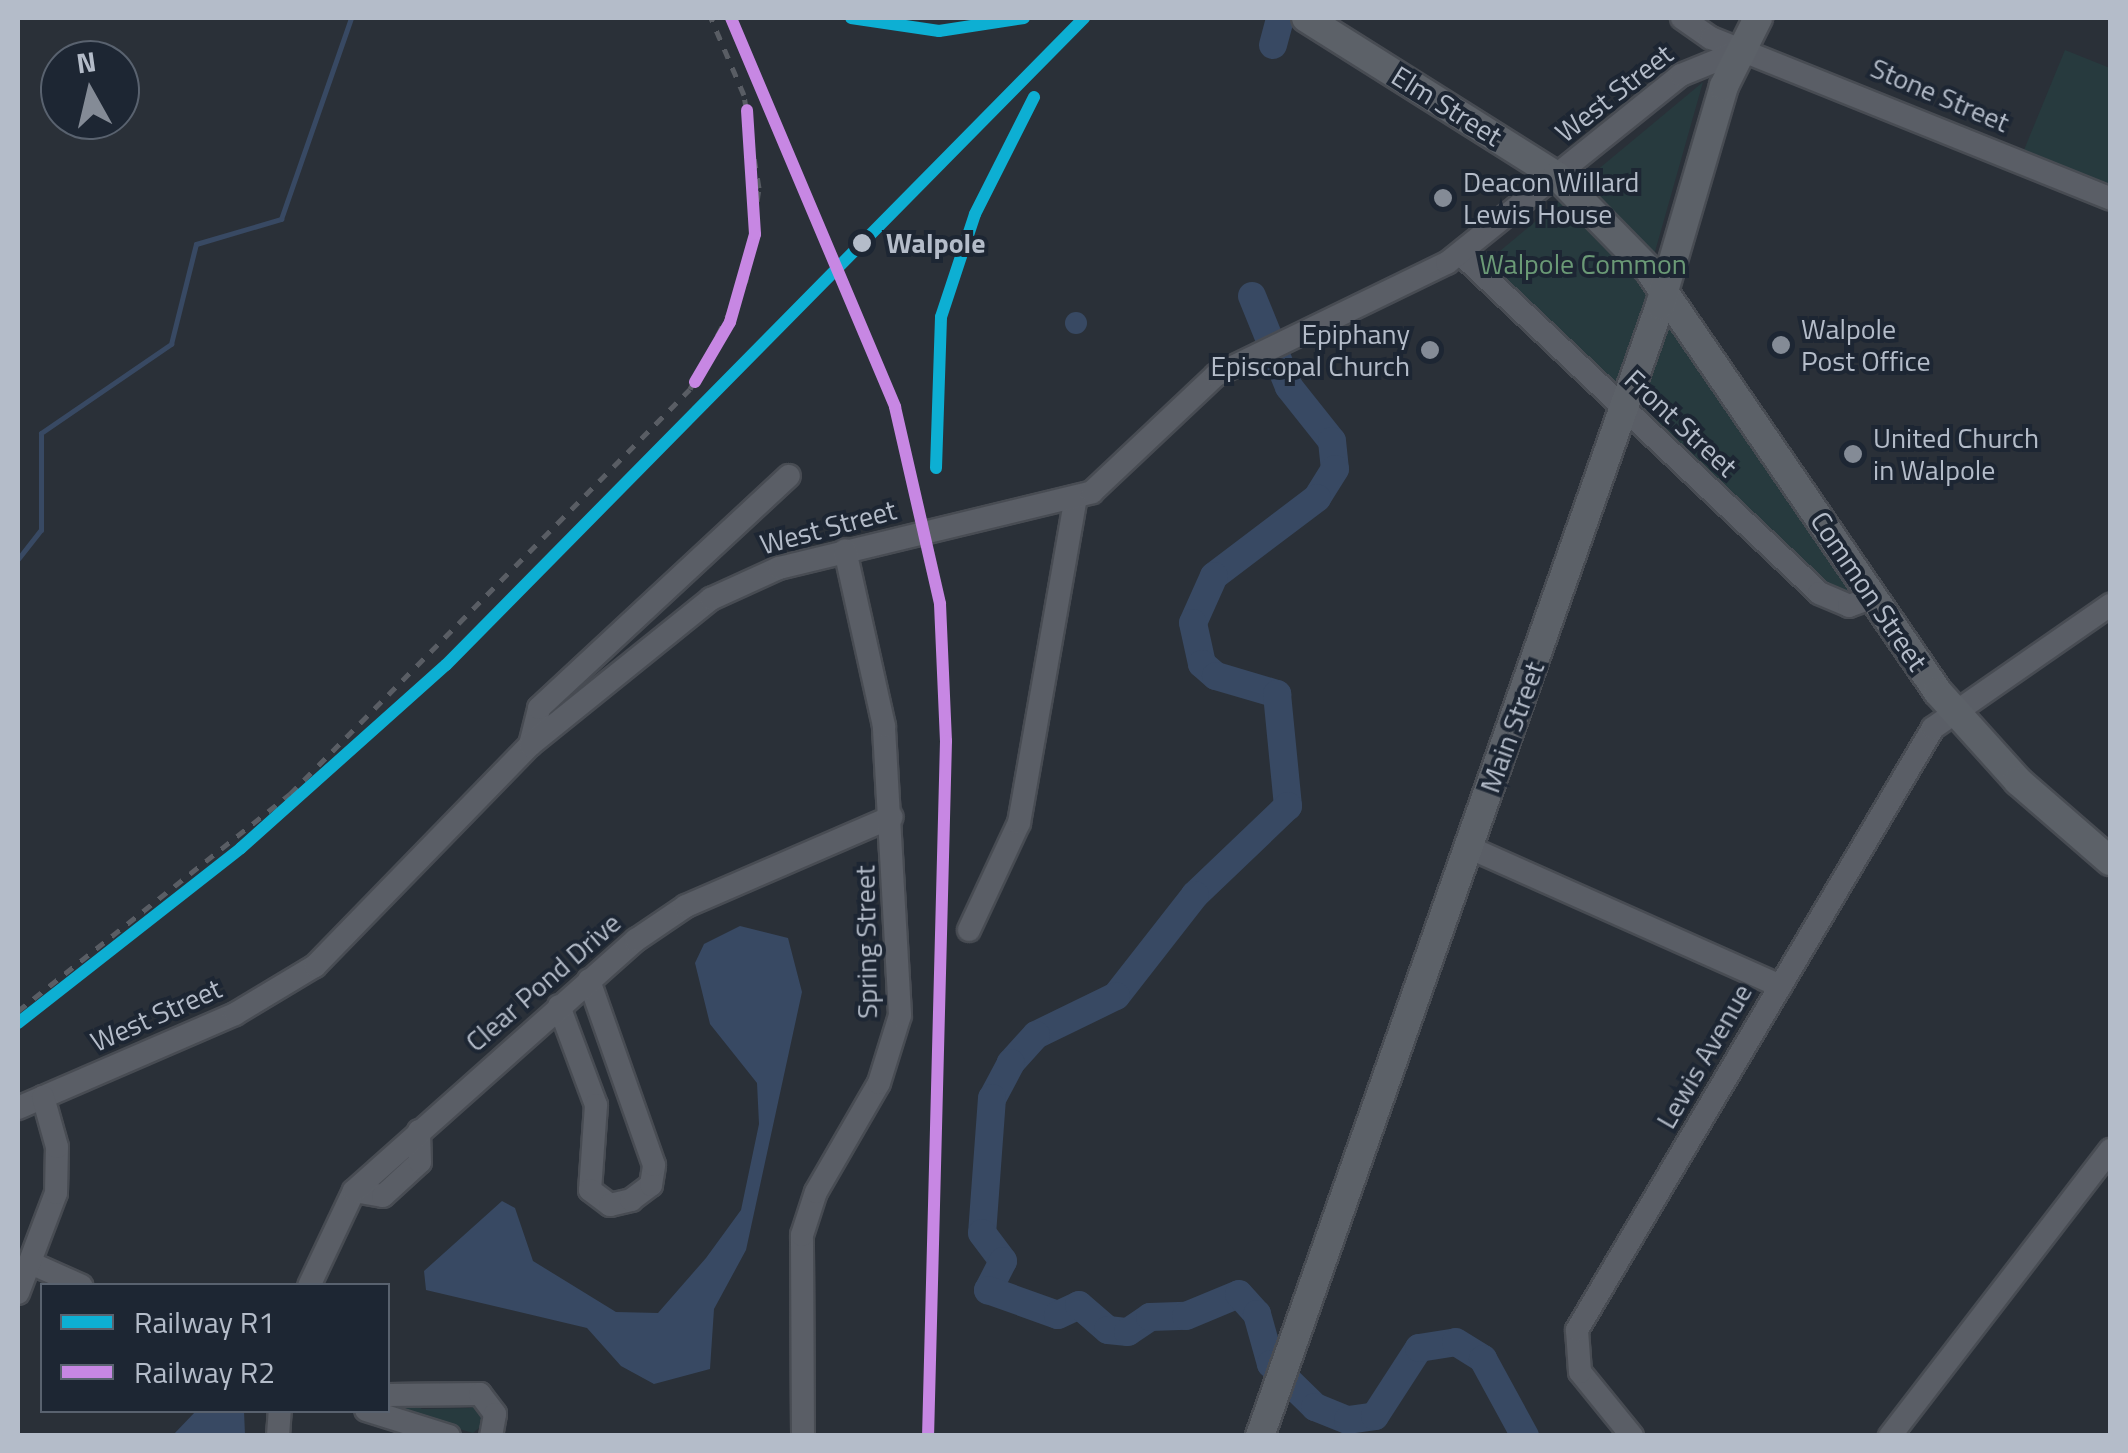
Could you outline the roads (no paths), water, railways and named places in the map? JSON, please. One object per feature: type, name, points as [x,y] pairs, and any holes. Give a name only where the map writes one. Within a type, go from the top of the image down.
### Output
[{"type":"main road","name":"Elm Street","points":[[1306,18],[1556,176],[1665,289]]},
{"type":"main road","name":"Main Street","points":[[1260,1436],[1665,289],[1724,86],[1758,18]]},
{"type":"main road","name":"Common Street","points":[[1665,289],[1953,711],[2110,860]]},
{"type":"street","name":"Stone Street","points":[[1682,18],[1745,48],[2110,198]]},
{"type":"street","name":"West Street","points":[[18,1108],[234,1014],[315,966],[530,745],[711,599],[845,550],[1075,501],[1107,482],[1199,388],[1263,347],[1462,254],[1681,75],[1745,48]]},
{"type":"street","name":"Front Street","points":[[1462,254],[1819,593],[1849,606],[1874,597]]},
{"type":"street","points":[[530,745],[539,708],[652,593],[789,476]]},
{"type":"street","points":[[969,930],[1019,824],[1075,501]]},
{"type":"street","name":"Spring Street","points":[[803,1436],[802,1235],[816,1192],[884,1071],[900,1015],[892,816],[884,726],[845,550]]},
{"type":"street","name":"Lewis Avenue","points":[[1632,1436],[1580,1372],[1577,1330],[1919,748],[1953,711],[2110,605]]},
{"type":"street","name":"Clear Pond Drive","points":[[310,1283],[354,1191],[589,980],[682,908],[892,816]]},
{"type":"street","points":[[1468,848],[1780,986]]},
{"type":"street","points":[[560,1006],[596,1105],[590,1190],[610,1205],[631,1200],[650,1185],[654,1165],[589,980]]},
{"type":"street","points":[[18,1293],[35,1265],[58,1166],[44,1097]]},
{"type":"street","points":[[1890,1436],[2110,1150]]},
{"type":"street","points":[[35,1265],[75,1283]]},
{"type":"street","points":[[390,1403],[480,1394],[496,1414],[491,1436]]},
{"type":"street","points":[[390,1407],[450,1436]]},
{"type":"water","points":[[1072,312],[1080,312],[1087,323],[1080,334],[1072,334],[1065,327],[1065,319]]},
{"type":"water","points":[[740,926],[788,938],[802,992],[746,1250],[714,1309],[710,1369],[654,1384],[621,1366],[587,1328],[426,1290],[424,1271],[502,1201],[515,1208],[533,1261],[616,1312],[658,1313],[706,1258],[741,1210],[759,1124],[757,1083],[710,1024],[695,963],[704,944]]},
{"type":"water","points":[[194,1413],[244,1413],[245,1435],[173,1435]]},
{"type":"waterway","points":[[18,559],[41,530],[41,433],[171,344],[196,244],[281,219],[351,18]]},
{"type":"waterway","points":[[1273,45],[1280,18]]},
{"type":"waterway","points":[[1252,296],[1289,387],[1332,441],[1335,469],[1317,498],[1214,576],[1193,623],[1202,664],[1216,676],[1277,694],[1288,806],[1195,895],[1116,996],[1036,1035],[1011,1063],[992,1098],[982,1233],[1003,1261],[988,1290],[1058,1315],[1079,1305],[1108,1330],[1128,1332],[1150,1317],[1186,1316],[1239,1294],[1257,1314],[1271,1364],[1315,1407],[1348,1420],[1375,1416],[1419,1348],[1456,1342],[1483,1359],[1525,1436]]},
{"type":"railway","points":[[18,1011],[290,794],[690,389],[746,280],[759,188],[744,95],[711,18]]},
{"type":"railway","points":[[731,18],[895,407],[940,604],[946,741],[935,1173]]},
{"type":"railway","points":[[851,18],[939,31],[1024,18]]},
{"type":"rail line","name":"R2","points":[[731,18],[895,407],[940,604],[946,741],[928,1436]]},
{"type":"rail line","name":"R1","points":[[851,18],[939,31],[1024,18]]},
{"type":"rail line","name":"R1","points":[[18,1023],[241,848],[446,665],[1084,18]]},
{"type":"rail line","name":"R1","points":[[936,468],[941,317],[975,214],[1034,97]]},
{"type":"rail line","name":"R2","points":[[695,382],[730,322],[755,234],[747,110]]},
{"type":"place","name":"Deacon Willard Lewis House","points":[[1443,198]]},
{"type":"place","name":"Walpole","points":[[862,243]]},
{"type":"place","name":"Walpole Post Office","points":[[1781,345]]},
{"type":"place","name":"Epiphany Episcopal Church","points":[[1430,350]]},
{"type":"place","name":"United Church in Walpole","points":[[1853,454]]},
{"type":"park label","name":"Walpole Common","points":[[1583,264]]}]
